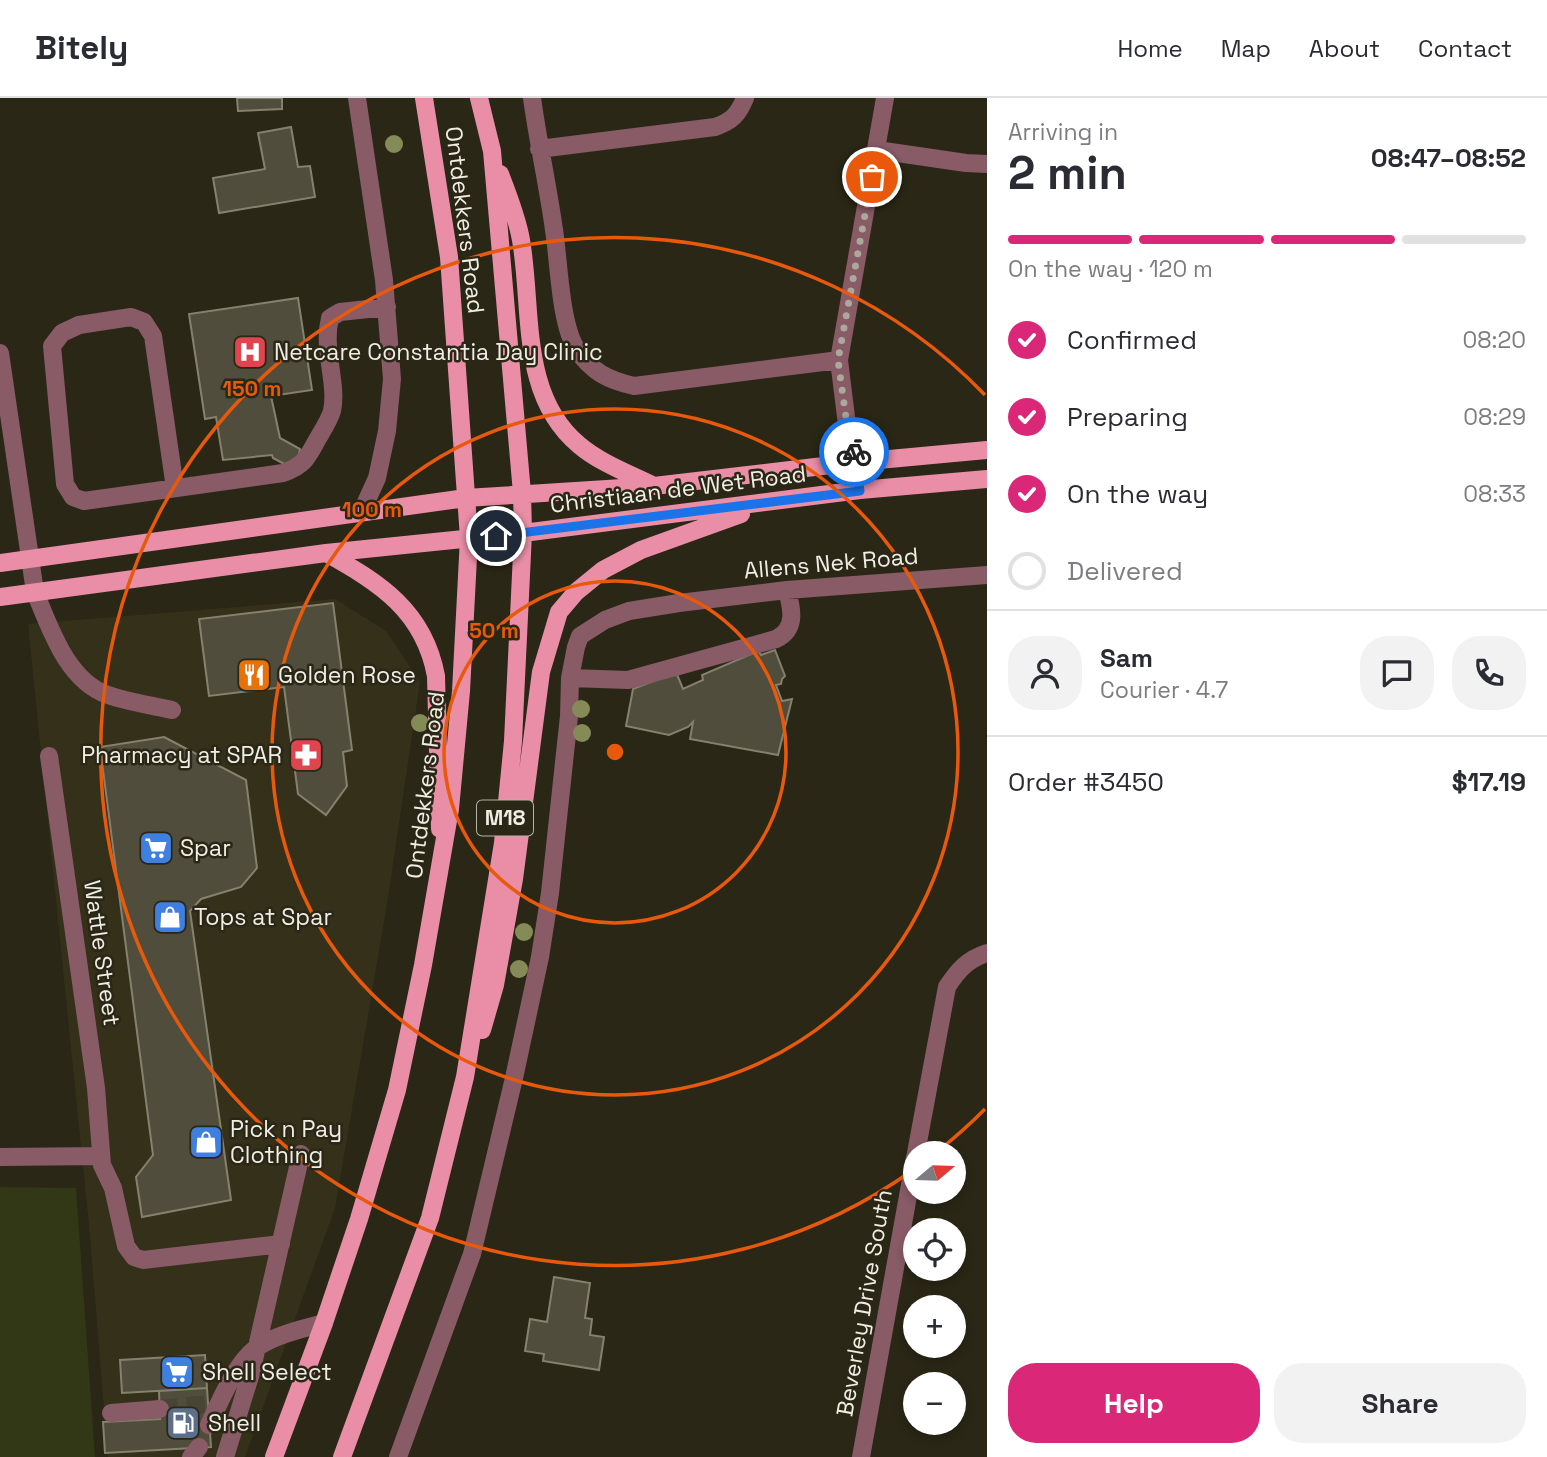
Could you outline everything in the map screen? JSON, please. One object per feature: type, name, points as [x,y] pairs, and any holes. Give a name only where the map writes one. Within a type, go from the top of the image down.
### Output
[{"type":"main road","name":"Ontdekkers Road","points":[[274,1457],[359,1219],[397,1090],[423,965],[450,809],[461,691],[469,538],[449,257],[424,98]]},
{"type":"main road","name":"Ontdekkers Road","points":[[342,1457],[430,1218],[465,1077],[503,842],[513,741],[523,533],[522,493],[492,151],[478,98]]},
{"type":"main road","points":[[492,151],[521,239],[533,358],[548,407],[558,423],[579,446],[654,486]]},
{"type":"main road","name":"Christiaan de Wet Road","points":[[0,563],[466,498],[654,486],[987,450]]},
{"type":"main road","name":"Christiaan de Wet Road","points":[[0,597],[326,553],[523,533],[860,491],[987,479]]},
{"type":"main road","points":[[465,1077],[495,985],[514,879],[541,672],[559,612],[576,592],[603,570],[641,550],[774,502]]},
{"type":"main road","points":[[326,553],[369,576],[389,594],[419,627],[431,651],[436,676],[441,864]]},
{"type":"street","points":[[357,98],[387,307],[392,379],[377,478],[362,511]]},
{"type":"street","points":[[533,98],[566,319],[576,349],[595,372],[610,381],[634,386],[838,360]]},
{"type":"street","points":[[539,149],[715,127],[729,122],[739,113],[745,98]]},
{"type":"street","points":[[860,491],[838,360],[885,98]]},
{"type":"street","points":[[877,150],[987,164]]},
{"type":"street","points":[[175,488],[153,336],[144,322],[131,317],[79,326],[62,333],[52,346],[65,484],[73,497],[83,501],[283,473],[298,468],[307,458],[332,411],[326,333],[330,318],[340,312],[387,307]]},
{"type":"street","points":[[0,353],[35,592],[49,628],[69,663],[87,684],[107,695],[172,710]]},
{"type":"street","name":"Allens Nek Road","points":[[570,678],[580,636],[605,620],[629,611],[787,590],[987,575]]},
{"type":"street","points":[[398,1457],[472,1254],[514,1078],[540,957],[550,893],[569,716],[570,678],[628,680],[776,639],[785,634],[791,623],[792,612],[787,590]]},
{"type":"street","name":"Wattle Street","points":[[50,757],[95,1080],[101,1156],[104,1172],[113,1188],[126,1246],[134,1257],[161,1260],[281,1244]]},
{"type":"street","name":"Beverley Drive South","points":[[919,1141],[947,987],[967,963],[987,953]]},
{"type":"street","points":[[225,1457],[257,1347],[300,1154]]},
{"type":"street","points":[[0,1157],[101,1156]]},
{"type":"street","name":"Beverley Drive South","points":[[861,1457],[907,1204]]},
{"type":"street","points":[[209,1425],[213,1404],[257,1347],[301,1329],[324,1323]]},
{"type":"street","points":[[111,1413],[160,1409]]},
{"type":"shaded area","points":[[335,599],[386,631],[420,682],[387,904],[335,1208],[245,1457],[108,1457],[89,1225],[28,624]]},
{"type":"green space","points":[[0,1187],[76,1188],[95,1457],[0,1457]]},
{"type":"building","points":[[237,98],[282,98],[282,109],[238,111]]},
{"type":"building","points":[[291,127],[298,167],[310,166],[315,197],[219,213],[213,178],[265,169],[258,133]]},
{"type":"building","name":"Netcare Constantia Day Clinic","points":[[298,298],[312,390],[271,396],[280,438],[300,449],[298,459],[288,466],[272,455],[223,460],[216,417],[205,419],[189,314]]},
{"type":"building","points":[[333,603],[352,750],[343,752],[347,786],[326,815],[298,794],[284,687],[209,696],[199,619]]},
{"type":"building","points":[[775,650],[785,676],[781,684],[776,685],[782,701],[792,699],[778,755],[690,739],[693,722],[669,735],[626,726],[633,689],[676,672],[683,689],[703,680],[702,675],[758,651],[761,655]]},
{"type":"building","points":[[164,737],[246,780],[257,868],[241,887],[201,899],[190,911],[231,1200],[142,1217],[136,1177],[153,1155],[100,747]]},
{"type":"building","points":[[554,1277],[590,1283],[585,1318],[592,1319],[590,1335],[604,1337],[599,1370],[543,1361],[544,1354],[525,1351],[530,1319],[547,1322]]},
{"type":"building","points":[[205,1355],[207,1388],[122,1393],[120,1360]]},
{"type":"building","points":[[207,1388],[211,1447],[105,1453],[103,1422],[160,1419],[159,1391]]},
{"type":"tunnel","points":[[160,1409],[208,1404]]},
{"type":"way so far","points":[[854,452],[847,425],[838,360],[872,177]]},
{"type":"place","name":"Netcare Constantia Day Clinic","points":[[250,352]]},
{"type":"place","name":"Golden Rose","points":[[254,675]]},
{"type":"place","name":"Pharmacy at SPAR","points":[[306,755]]},
{"type":"place","name":"Spar","points":[[156,848]]},
{"type":"place","name":"Tops at Spar","points":[[170,917]]},
{"type":"place","name":"Pick n Pay Clothing","points":[[206,1142]]},
{"type":"place","name":"Shell Select","points":[[177,1372]]},
{"type":"place","name":"Shell","points":[[183,1423]]},
{"type":"route","points":[[496,536],[860,491],[854,452]]}]
